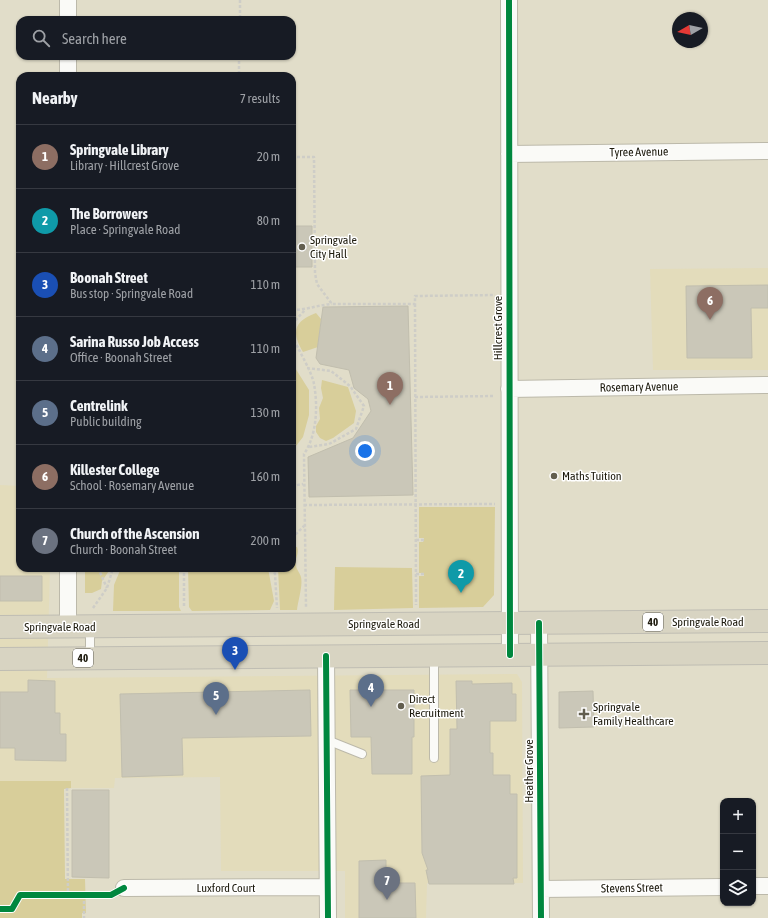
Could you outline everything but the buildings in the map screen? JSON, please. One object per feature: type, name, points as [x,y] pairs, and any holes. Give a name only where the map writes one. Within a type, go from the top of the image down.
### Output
[{"type":"highway","name":"Springvale Road","points":[[0,627],[68,627],[89,620],[166,626],[768,621]]},
{"type":"highway","points":[[166,626],[166,658]]},
{"type":"highway","name":"40","points":[[0,659],[768,653]]},
{"type":"street","points":[[68,0],[68,16]]},
{"type":"street","name":"Hillcrest Grove","points":[[509,0],[509,154],[502,393],[510,655]]},
{"type":"street","points":[[68,60],[68,72]]},
{"type":"street","name":"Tyree Avenue","points":[[509,154],[768,151]]},
{"type":"street","name":"Rosemary Avenue","points":[[502,393],[768,385]]},
{"type":"street","points":[[68,572],[68,627]]},
{"type":"street","name":"Heather Grove","points":[[539,623],[541,918]]},
{"type":"street","points":[[326,656],[328,918]]},
{"type":"street","name":"Stevens Street","points":[[540,889],[720,886]]},
{"type":"street","points":[[756,886],[768,886]]},
{"type":"street","name":"Luxford Court","points":[[124,888],[327,887]]},
{"type":"lane","points":[[89,620],[90,658]]},
{"type":"lane","points":[[434,656],[434,758]]},
{"type":"lane","points":[[327,740],[362,754]]},
{"type":"path","points":[[240,0],[240,16]]},
{"type":"path","points":[[239,60],[239,72]]},
{"type":"path","points":[[296,157],[314,157],[315,272],[317,284],[332,304]]},
{"type":"path","points":[[416,609],[415,296],[495,295]]},
{"type":"path","points":[[296,310],[306,310],[322,305],[332,304],[415,304]]},
{"type":"path","points":[[296,320],[306,310]]},
{"type":"path","points":[[296,345],[314,383],[316,416],[309,447],[304,454],[303,484],[306,611]]},
{"type":"path","points":[[307,368],[331,372],[350,386],[364,406],[356,430],[329,444],[309,447]]},
{"type":"path","points":[[415,397],[502,393]]},
{"type":"path","points":[[296,485],[303,484]]},
{"type":"path","points":[[304,506],[496,504]]},
{"type":"path","points":[[296,534],[304,526]]},
{"type":"path","points":[[416,540],[424,540]]},
{"type":"path","points":[[100,572],[107,588]]},
{"type":"path","points":[[89,620],[107,588],[112,572]]},
{"type":"path","points":[[184,572],[184,612]]},
{"type":"path","points":[[274,572],[277,611]]},
{"type":"path","points":[[416,574],[424,574]]},
{"type":"path","points":[[67,788],[76,895],[84,918]]},
{"type":"path","points":[[60,895],[92,896]]},
{"type":"shaded area","points":[[768,268],[768,370],[653,370],[650,269]]},
{"type":"shaded area","points":[[316,313],[321,319],[318,347],[303,352],[297,339],[297,328],[303,320]]},
{"type":"shaded area","points":[[296,369],[309,390],[309,415],[303,437],[296,446]]},
{"type":"shaded area","points":[[322,380],[348,387],[356,411],[354,423],[333,438],[326,441],[320,438],[316,432],[316,426],[320,419],[319,408],[323,398],[321,388]]},
{"type":"shaded area","points":[[0,485],[16,486],[16,572],[50,572],[47,678],[517,674],[522,682],[523,883],[427,883],[426,918],[345,918],[345,871],[221,871],[220,777],[115,778],[114,788],[71,788],[70,781],[0,781]]},
{"type":"shaded area","points":[[419,507],[495,507],[494,595],[483,607],[419,608],[419,576],[424,576],[424,573],[419,573],[419,542],[423,542],[424,538],[419,538]]},
{"type":"shaded area","points":[[296,547],[298,549],[296,560]]},
{"type":"shaded area","points":[[296,563],[301,577],[297,610],[280,610],[278,572],[296,572]]},
{"type":"shaded area","points":[[335,567],[412,568],[413,608],[334,610]]},
{"type":"shaded area","points":[[85,572],[108,572],[102,581],[101,589],[92,593],[85,593]]},
{"type":"shaded area","points":[[119,572],[179,572],[179,607],[181,611],[113,611],[114,585]]},
{"type":"shaded area","points":[[188,572],[269,572],[274,601],[270,610],[192,611],[189,607]]},
{"type":"shaded area","points":[[0,781],[71,781],[71,788],[64,789],[65,879],[85,879],[86,913],[82,913],[82,918],[0,918]]},
{"type":"cycle path","points":[[509,0],[510,655]]},
{"type":"cycle path","points":[[539,623],[541,918]]},
{"type":"cycle path","points":[[326,656],[328,918]]},
{"type":"cycle path","points":[[0,909],[12,909],[20,895],[111,895],[124,888]]},
{"type":"place","name":"Springvale City Hall","points":[[302,247]]},
{"type":"place","name":"Killester College","points":[[710,320]]},
{"type":"place","name":"Springvale Library","points":[[390,405]]},
{"type":"place","name":"Maths Tuition","points":[[554,476]]},
{"type":"place","name":"The Borrowers","points":[[461,593]]},
{"type":"place","name":"Boonah Street","points":[[235,670]]},
{"type":"place","name":"Direct Recruitment","points":[[401,706]]},
{"type":"place","name":"Sarina Russo Job Access","points":[[371,707]]},
{"type":"place","name":"Springvale Family Healthcare","points":[[584,714]]},
{"type":"place","name":"Centrelink","points":[[216,715]]},
{"type":"place","name":"Church of the Ascension","points":[[387,900]]}]
